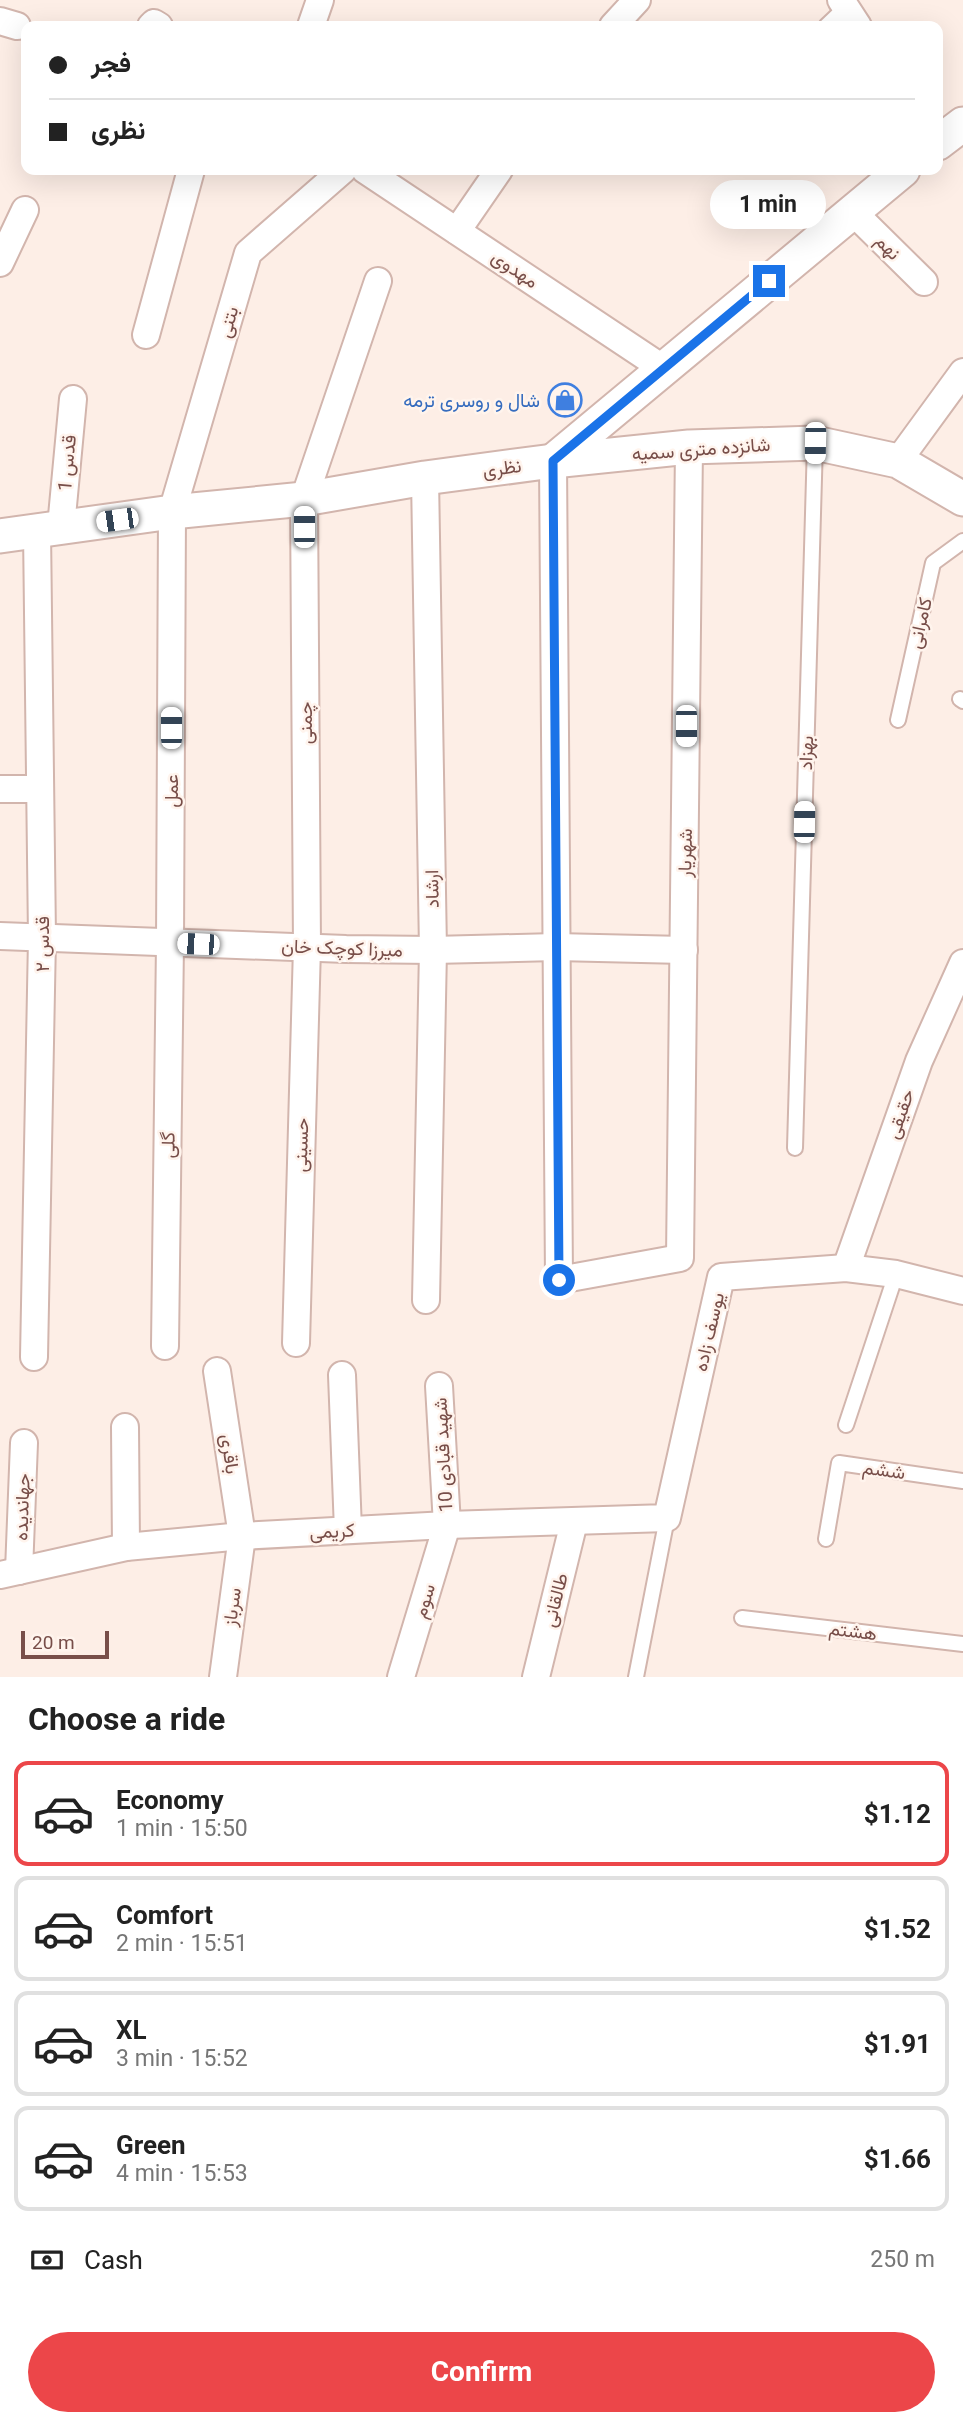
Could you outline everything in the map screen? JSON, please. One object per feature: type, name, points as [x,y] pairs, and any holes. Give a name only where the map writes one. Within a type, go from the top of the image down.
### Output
[{"type":"street","points":[[313,21],[320,0]]},
{"type":"street","points":[[618,21],[637,0]]},
{"type":"street","points":[[146,335],[190,175]]},
{"type":"street","name":"بتنی","points":[[172,512],[248,253],[337,175]]},
{"type":"street","name":"مهدوی","points":[[373,175],[664,369]]},
{"type":"street","points":[[457,231],[496,175]]},
{"type":"street","points":[[556,947],[553,461],[897,175]]},
{"type":"street","points":[[0,263],[25,210]]},
{"type":"street","name":"نهم","points":[[853,212],[924,282]]},
{"type":"street","name":"چمنی","points":[[307,947],[304,499],[378,281]]},
{"type":"street","points":[[898,461],[963,372]]},
{"type":"street","name":"قدس 1","points":[[49,529],[73,399]]},
{"type":"street","name":"شانزده متری سمیه","points":[[553,461],[689,447],[815,443],[898,461],[963,499]]},
{"type":"street","name":"شهریار","points":[[556,947],[559,1280],[680,1258],[689,447]]},
{"type":"street","name":"نظری","points":[[0,536],[172,512],[304,499],[425,478],[553,461]]},
{"type":"street","name":"ارشاد","points":[[425,478],[433,950],[426,1300]]},
{"type":"street","name":"عمل","points":[[170,943],[172,512]]},
{"type":"street","name":"قدس ۲","points":[[34,1357],[42,938],[40,789],[49,529]]},
{"type":"street","points":[[0,789],[40,789]]},
{"type":"street","name":"میرزا کوچک خان","points":[[0,936],[433,950],[556,947],[684,950]]},
{"type":"street","name":"گلی","points":[[165,1346],[170,943]]},
{"type":"street","name":"حسینی","points":[[296,1343],[307,947]]},
{"type":"street","name":"حقیقی","points":[[846,1268],[919,1060],[963,963]]},
{"type":"street","name":"یوسف زاده","points":[[667,1518],[721,1277],[846,1268],[896,1274],[963,1291]]},
{"type":"street","name":"باقری","points":[[217,1371],[242,1536]]},
{"type":"street","points":[[342,1375],[348,1530]]},
{"type":"street","name":"شهید قبادی 10","points":[[439,1386],[447,1525]]},
{"type":"street","points":[[125,1427],[126,1546]]},
{"type":"street","name":"جهاندیده","points":[[10,1573],[24,1443]]},
{"type":"street","name":"کریمی","points":[[10,1573],[126,1546],[242,1536],[447,1525],[667,1518]]},
{"type":"street","name":"طالقانی","points":[[536,1677],[574,1522]]},
{"type":"street","name":"سوم","points":[[401,1677],[447,1525]]},
{"type":"street","name":"سرباز","points":[[223,1677],[242,1536]]},
{"type":"lane","name":"بهزاد","points":[[795,1148],[815,443]]},
{"type":"lane","name":"کامرانی","points":[[898,720],[933,563],[963,541]]},
{"type":"lane","points":[[846,1425],[896,1274]]},
{"type":"lane","name":"ششم","points":[[826,1539],[839,1463],[963,1481]]},
{"type":"lane","points":[[636,1677],[667,1518]]},
{"type":"lane","name":"هشتم","points":[[742,1618],[963,1644]]},
{"type":"place","name":"شال و روسری ترمه","points":[[565,400]]},
{"type":"route","points":[[559,1280],[553,461],[769,281]]}]
